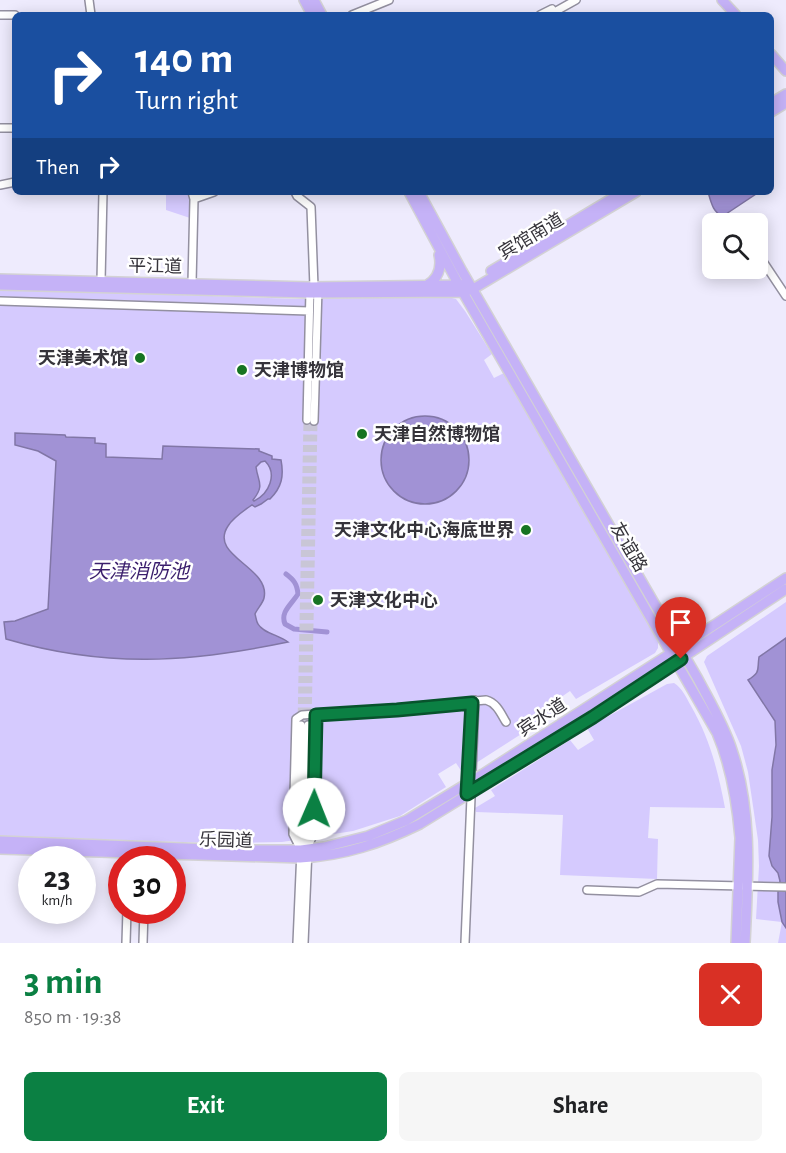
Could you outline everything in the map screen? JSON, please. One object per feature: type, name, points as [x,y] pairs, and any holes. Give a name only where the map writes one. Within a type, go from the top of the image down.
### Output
[{"type":"main road","points":[[722,0],[733,12]]},
{"type":"main road","points":[[728,0],[739,12]]},
{"type":"main road","points":[[774,51],[786,64]]},
{"type":"main road","points":[[774,57],[786,71]]},
{"type":"main road","name":"友谊路","points":[[411,195],[432,236],[466,288],[722,725],[733,752],[744,800],[748,846],[736,943]]},
{"type":"main road","name":"友谊路","points":[[420,195],[466,288]]},
{"type":"main road","name":"宾馆南道","points":[[466,288],[618,195]]},
{"type":"main road","name":"宾馆南道","points":[[466,288],[631,195]]},
{"type":"main road","points":[[424,287],[434,280],[441,266],[440,255],[432,236]]},
{"type":"main road","name":"平江道","points":[[0,279],[192,283],[314,290]]},
{"type":"main road","name":"平江道","points":[[0,285],[314,290]]},
{"type":"main road","points":[[314,290],[466,288]]},
{"type":"main road","points":[[314,290],[466,288]]},
{"type":"main road","name":"宾水道","points":[[678,653],[786,578]]},
{"type":"main road","name":"宾水道","points":[[304,854],[341,854],[385,840],[420,824],[469,787],[678,653],[786,589]]},
{"type":"main road","name":"友谊路","points":[[678,653],[676,663],[717,733],[735,796],[740,838],[745,943]]},
{"type":"main road","name":"宾水道","points":[[469,787],[593,717],[676,663]]},
{"type":"main road","name":"乐园道","points":[[0,841],[108,851]]},
{"type":"main road","name":"乐园道","points":[[0,849],[108,852]]},
{"type":"main road","name":"乐园道","points":[[186,853],[304,854]]},
{"type":"street","points":[[359,12],[389,0]]},
{"type":"street","points":[[545,12],[567,0]]},
{"type":"street","points":[[554,12],[576,0]]},
{"type":"street","points":[[101,281],[104,195]]},
{"type":"street","points":[[296,195],[311,207],[314,290],[311,421],[309,311],[314,290]]},
{"type":"street","points":[[192,283],[193,196]]},
{"type":"street","points":[[768,269],[786,296]]},
{"type":"street","points":[[0,301],[309,311]]},
{"type":"street","points":[[304,854],[293,834],[296,718],[302,715],[486,700],[495,705],[505,723]]},
{"type":"street","points":[[464,943],[473,702]]},
{"type":"street","points":[[297,943],[304,854],[314,833],[316,714]]},
{"type":"street","points":[[304,725],[304,943]]},
{"type":"street","points":[[587,890],[639,892],[657,884],[786,887]]},
{"type":"street","points":[[126,943],[127,924]]},
{"type":"street","points":[[143,943],[144,924]]},
{"type":"shaded area","points":[[166,195],[188,195],[190,218],[166,210]]},
{"type":"shaded area","name":"天津文化中心","points":[[0,289],[297,299],[448,297],[456,299],[492,354],[484,360],[494,378],[504,373],[531,415],[658,641],[658,648],[655,653],[576,699],[570,691],[554,702],[559,710],[462,772],[456,763],[438,774],[446,787],[400,816],[353,831],[282,842],[213,843],[0,836]]},
{"type":"shaded area","points":[[786,602],[786,943],[778,943],[782,922],[756,919],[758,840],[748,772],[741,746],[704,662],[707,656]]},
{"type":"shaded area","points":[[674,683],[686,696],[698,718],[716,768],[725,808],[650,807],[648,838],[658,839],[657,879],[560,875],[563,815],[476,812],[475,808],[495,796],[491,790],[570,740],[578,750],[594,740],[587,728],[667,684]]},
{"type":"water","points":[[709,195],[754,195],[728,213],[718,213]]},
{"type":"water","points":[[425,416],[442,419],[456,429],[466,443],[469,460],[466,477],[456,491],[442,501],[425,504],[408,501],[394,491],[384,477],[381,460],[384,443],[394,429],[408,419]]},
{"type":"water","name":"天津消防池","points":[[15,433],[65,435],[66,437],[95,438],[95,443],[106,444],[106,457],[162,459],[163,446],[259,449],[272,456],[272,459],[281,460],[281,481],[274,495],[255,507],[252,505],[238,515],[228,526],[224,536],[226,546],[232,554],[259,578],[264,587],[264,598],[255,614],[258,624],[264,630],[288,642],[215,654],[146,659],[78,655],[6,639],[4,622],[15,621],[48,609],[56,461],[38,451],[15,445]],"holes":[[[265,461],[269,466],[271,478],[268,489],[254,501],[260,487],[256,467]]]},
{"type":"water","points":[[786,638],[786,928],[782,922],[778,902],[780,881],[769,856],[772,770],[776,745],[775,721],[748,680],[757,673],[759,657]]},
{"type":"waterway","points":[[286,574],[295,582],[298,594],[285,612],[285,624],[294,629],[327,632]]},
{"type":"tunnel","points":[[301,725],[307,420]]},
{"type":"tunnel","points":[[308,725],[314,421]]},
{"type":"place","name":"天津美术馆","points":[[140,358]]},
{"type":"place","name":"天津博物馆","points":[[242,370]]},
{"type":"place","name":"天津自然博物馆","points":[[362,434]]},
{"type":"place","name":"天津文化中心海底世界","points":[[526,530]]},
{"type":"place","name":"天津文化中心","points":[[318,600]]},
{"type":"route","points":[[314,809],[316,715],[472,703],[467,794],[593,717],[681,659]]}]
